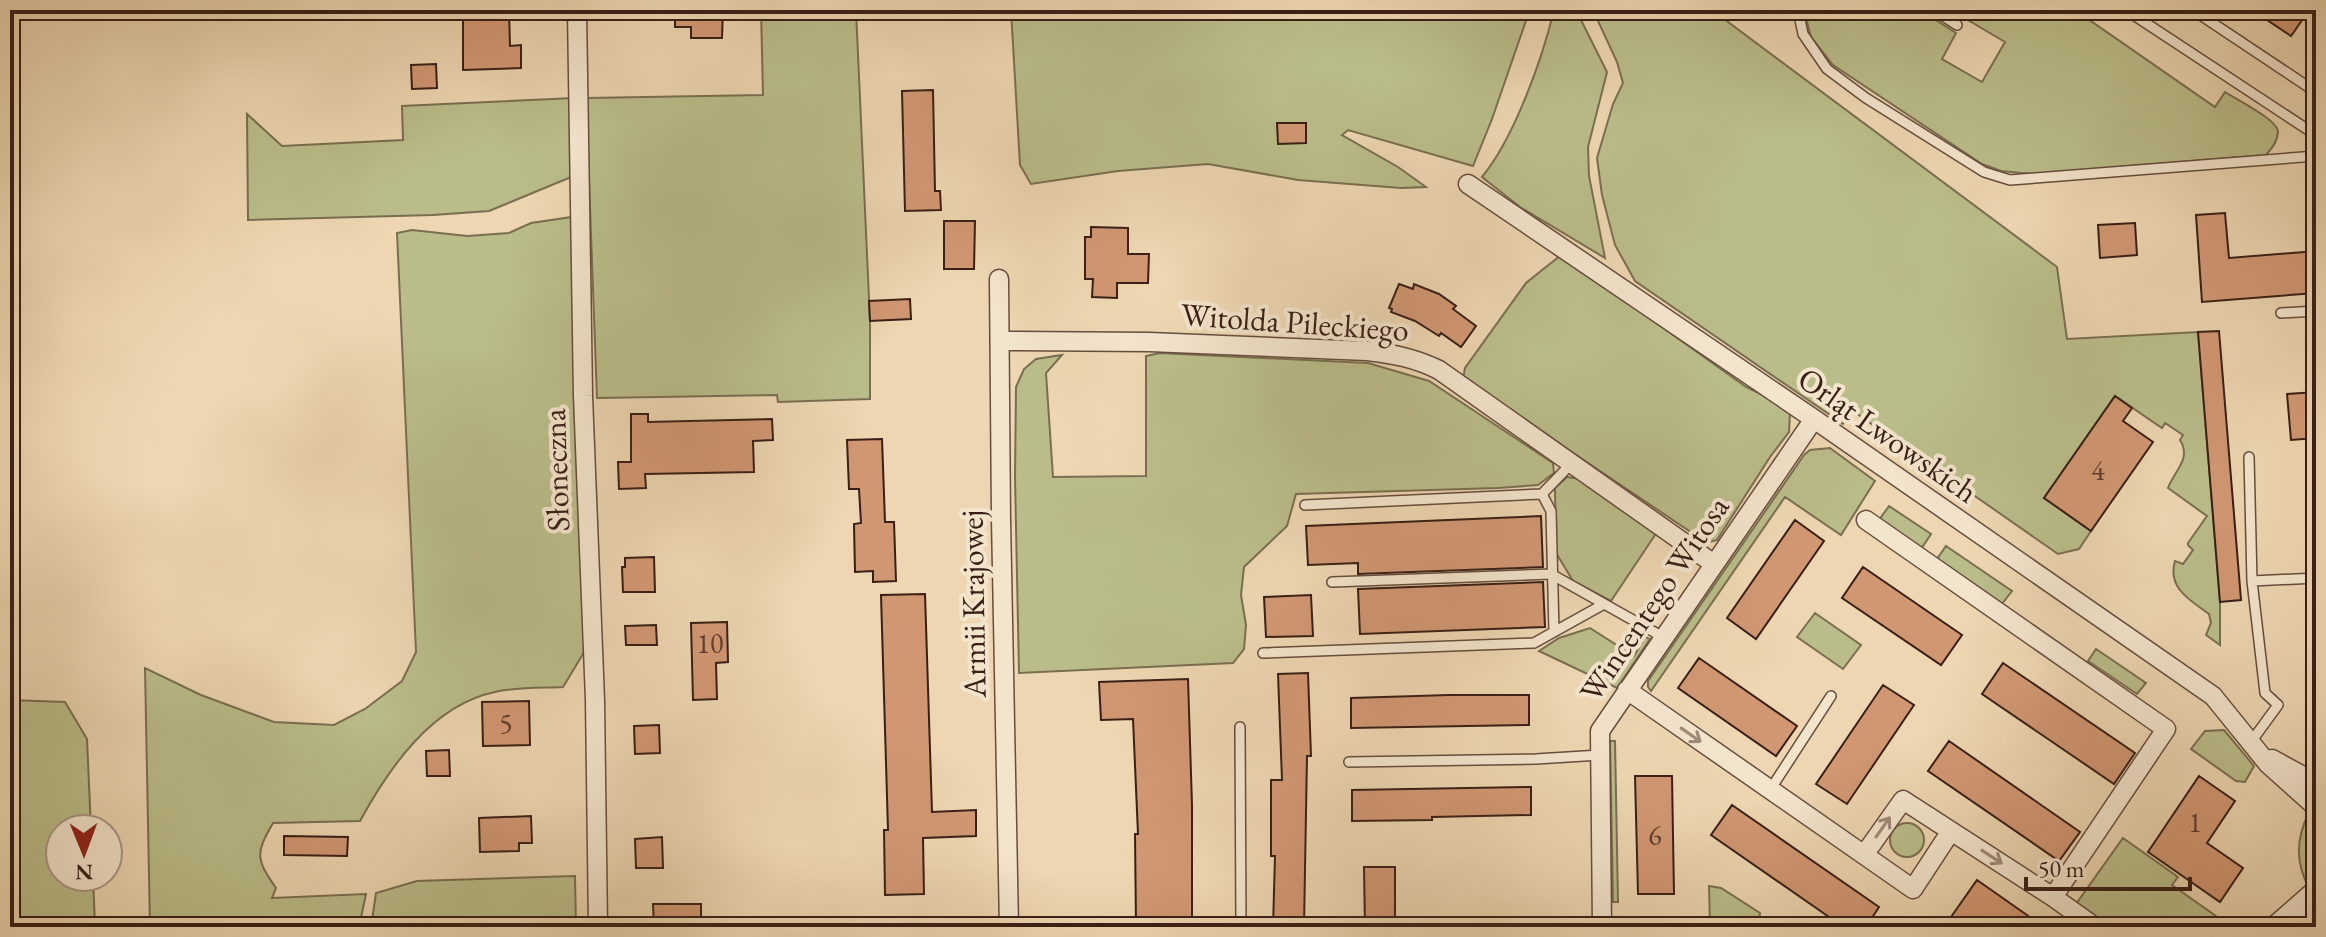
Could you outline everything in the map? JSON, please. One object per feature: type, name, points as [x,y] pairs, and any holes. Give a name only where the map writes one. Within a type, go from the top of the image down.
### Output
[{"type":"street","name":"Słoneczna","points":[[577,10],[583,396],[595,700],[598,927]]},
{"type":"street","name":"Orląt Lwowskich","points":[[1468,184],[2213,696],[2268,764],[2316,807]]},
{"type":"street","name":"Armii Krajowej","points":[[999,279],[1009,927]]},
{"type":"street","name":"Witolda Pileckiego","points":[[1000,341],[1149,342],[1396,354],[1420,360],[1439,370],[1714,564]]},
{"type":"street","name":"Wincentego Witosa","points":[[1602,927],[1600,731],[1814,419]]},
{"type":"street","points":[[1866,520],[2166,729],[2053,897]]},
{"type":"street","points":[[1627,690],[1913,889],[1951,831]]},
{"type":"street","name":"Orląt Lwowskich","points":[[2255,747],[2316,783]]},
{"type":"street","points":[[1864,855],[1903,800],[2095,927]]},
{"type":"street","points":[[2276,927],[2316,892]]},
{"type":"lane","points":[[1798,10],[1803,34],[1827,69],[1866,98],[1984,172],[2010,180],[2316,156]]},
{"type":"lane","points":[[1934,10],[1957,25]]},
{"type":"lane","points":[[2126,10],[2316,135]]},
{"type":"lane","points":[[2193,10],[2316,92]]},
{"type":"lane","points":[[2281,313],[2316,311]]},
{"type":"lane","points":[[2249,457],[2252,581],[2265,693],[2278,705],[2255,747]]},
{"type":"lane","points":[[1305,505],[1542,494],[1572,463]]},
{"type":"lane","points":[[1542,494],[1551,511],[1554,632]]},
{"type":"lane","points":[[1332,582],[1551,574],[1663,637]]},
{"type":"lane","points":[[2252,581],[2316,578]]},
{"type":"lane","points":[[1263,653],[1534,643],[1604,604]]},
{"type":"lane","points":[[1770,790],[1831,696]]},
{"type":"lane","points":[[1240,727],[1241,927]]},
{"type":"lane","points":[[1349,762],[1600,755]]},
{"type":"green space","points":[[761,10],[856,10],[870,321],[870,399],[778,402],[777,395],[597,398],[586,98],[763,95]]},
{"type":"green space","points":[[1011,10],[1529,12],[1473,166],[1348,130],[1342,135],[1426,187],[1401,188],[1298,180],[1208,164],[1118,171],[1031,184],[1020,165]]},
{"type":"green space","points":[[1554,10],[1576,10],[1607,72],[1588,147],[1589,176],[1605,258],[1520,207],[1482,177],[1494,161],[1526,98]]},
{"type":"green space","points":[[1593,10],[1712,10],[2057,267],[2067,339],[2198,332],[2220,602],[2220,645],[2206,635],[2211,623],[2209,614],[2182,592],[2174,579],[2175,561],[2183,564],[2193,550],[2188,543],[2207,516],[2168,488],[2184,453],[2180,440],[2183,435],[2165,423],[2162,428],[2115,396],[2044,498],[2091,531],[2079,549],[2058,554],[1853,411],[1843,424],[1635,281],[1615,245],[1602,195],[1597,158],[1613,104],[1623,83],[1617,62]]},
{"type":"green space","points":[[1804,10],[1920,10],[1956,33],[1942,59],[1982,82],[2005,42],[1951,10],[2075,10],[2215,107],[2225,92],[2255,110],[2276,126],[2277,138],[2266,155],[2032,174],[2001,171],[1982,164],[1833,65],[1811,37]]},
{"type":"green space","points":[[574,98],[576,175],[489,211],[248,220],[247,114],[282,146],[403,140],[402,106]]},
{"type":"green space","points":[[572,217],[586,649],[563,687],[495,692],[451,710],[399,760],[360,821],[273,823],[260,856],[276,888],[272,898],[366,894],[359,927],[150,927],[145,668],[201,695],[274,722],[334,725],[365,709],[402,681],[416,652],[397,233],[412,230],[467,236],[509,233],[531,223]]},
{"type":"green space","points":[[1561,255],[1746,387],[1775,401],[1790,413],[1789,432],[1717,540],[1707,543],[1463,379],[1465,368],[1526,283]]},
{"type":"green space","points":[[1160,353],[1368,363],[1429,381],[1553,463],[1554,473],[1538,485],[1296,494],[1287,526],[1244,567],[1241,595],[1246,625],[1244,649],[1233,663],[1019,673],[1016,387],[1024,369],[1036,359],[1062,355],[1046,373],[1053,477],[1146,476],[1146,356]]},
{"type":"green space","points":[[1830,448],[1875,481],[1841,535],[1785,497],[1651,691],[1648,681],[1804,455],[1810,450]]},
{"type":"green space","points":[[1567,477],[1582,479],[1657,532],[1611,601],[1573,581],[1556,553],[1555,488]]},
{"type":"green space","points":[[1889,506],[1931,534],[1921,549],[1879,520]]},
{"type":"green space","points":[[1946,546],[2012,591],[2002,604],[1937,559]]},
{"type":"green space","points":[[1815,613],[1861,645],[1843,669],[1797,637]]},
{"type":"green space","points":[[1590,628],[1634,656],[1645,637],[1650,639],[1617,688],[1539,651],[1559,638]]},
{"type":"green space","points":[[2096,649],[2146,683],[2137,694],[2088,661]]},
{"type":"green space","points":[[10,700],[65,702],[87,739],[90,813],[44,813],[44,893],[94,893],[95,927],[20,927],[10,760]]},
{"type":"green space","points":[[2224,730],[2254,766],[2245,782],[2236,781],[2191,749],[2205,731]]},
{"type":"green space","points":[[1610,741],[1615,741],[1618,902],[1613,902]]},
{"type":"green space","points":[[2309,812],[2316,819],[2316,877],[2309,888],[2301,869],[2299,850]]},
{"type":"green space","points":[[1907,823],[1919,828],[1924,840],[1919,852],[1907,857],[1895,852],[1890,840],[1895,828]]},
{"type":"green space","points":[[2123,838],[2178,877],[2172,885],[2226,923],[2211,927],[2108,927],[2076,904]]},
{"type":"green space","points":[[575,876],[576,927],[371,927],[376,893],[417,881]]},
{"type":"green space","points":[[1709,886],[1721,888],[1760,913],[1758,927],[1710,927]]},
{"type":"building","points":[[463,10],[509,10],[510,46],[521,45],[521,68],[463,70]]},
{"type":"building","points":[[675,10],[723,10],[722,38],[691,38],[691,27],[675,27]]},
{"type":"building","points":[[2252,10],[2309,10],[2291,36]]},
{"type":"building","points":[[436,64],[437,88],[412,89],[411,65]]},
{"type":"building","points":[[933,90],[935,191],[940,191],[941,210],[905,211],[902,91]]},
{"type":"building","points":[[1277,123],[1306,123],[1306,143],[1278,144]]},
{"type":"building","points":[[2225,213],[2229,258],[2316,251],[2316,293],[2202,302],[2196,215]]},
{"type":"building","points":[[944,221],[975,221],[974,269],[944,269]]},
{"type":"building","points":[[2135,223],[2137,255],[2100,258],[2098,225]]},
{"type":"building","points":[[1091,227],[1128,228],[1128,254],[1149,254],[1148,283],[1117,283],[1117,298],[1092,297],[1093,279],[1085,279],[1085,237],[1091,237]]},
{"type":"building","points":[[1399,284],[1413,289],[1414,284],[1439,294],[1476,326],[1461,347],[1441,333],[1439,336],[1415,321],[1391,312],[1389,308]]},
{"type":"building","points":[[910,299],[911,319],[870,321],[869,301]]},
{"type":"building","points":[[2219,331],[2241,600],[2220,602],[2198,332]]},
{"type":"building","points":[[2316,392],[2316,438],[2291,440],[2287,394]]},
{"type":"building","points":[[2115,396],[2132,408],[2123,421],[2153,442],[2091,531],[2044,498]]},
{"type":"building","points":[[631,414],[648,414],[648,422],[772,419],[773,440],[753,441],[754,472],[645,474],[646,488],[619,489],[618,462],[631,462]]},
{"type":"building","points":[[882,439],[885,522],[894,522],[896,581],[873,582],[873,571],[855,572],[854,524],[861,523],[859,489],[849,489],[847,440]]},
{"type":"building","points":[[1541,516],[1543,567],[1358,574],[1358,563],[1308,565],[1306,526]]},
{"type":"building","points":[[1795,520],[1824,541],[1756,639],[1727,618]]},
{"type":"building","points":[[654,557],[655,592],[623,592],[622,567],[625,567],[625,558]]},
{"type":"building","points":[[1863,567],[1962,635],[1941,665],[1842,598]]},
{"type":"building","points":[[1543,582],[1545,627],[1360,634],[1358,589]]},
{"type":"building","points":[[925,594],[932,812],[976,810],[976,836],[923,838],[924,894],[885,895],[884,830],[888,830],[881,595]]},
{"type":"building","points":[[1311,595],[1313,636],[1266,637],[1264,597]]},
{"type":"building","points":[[727,622],[728,662],[716,663],[717,699],[693,700],[691,623]]},
{"type":"building","points":[[656,625],[657,645],[626,645],[625,626]]},
{"type":"building","points":[[1699,658],[1797,726],[1776,756],[1678,688]]},
{"type":"building","points":[[2003,663],[2135,753],[2114,784],[1982,694]]},
{"type":"building","points":[[1308,673],[1311,756],[1307,756],[1304,927],[1273,927],[1275,856],[1271,856],[1271,780],[1282,780],[1278,674]]},
{"type":"building","points":[[1188,679],[1192,927],[1136,927],[1135,834],[1138,834],[1133,719],[1101,720],[1099,682]]},
{"type":"building","points":[[1883,685],[1914,705],[1847,804],[1816,784]]},
{"type":"building","points":[[1529,695],[1529,725],[1351,728],[1351,698]]},
{"type":"building","points":[[529,701],[530,745],[483,746],[482,702]]},
{"type":"building","points":[[659,725],[660,753],[635,754],[634,726]]},
{"type":"building","points":[[1949,741],[2080,832],[2059,861],[1928,771]]},
{"type":"building","points":[[449,750],[450,776],[427,776],[426,751]]},
{"type":"building","points":[[1635,776],[1672,776],[1674,894],[1638,894]]},
{"type":"building","points":[[2199,776],[2235,801],[2207,843],[2243,868],[2220,902],[2148,852]]},
{"type":"building","points":[[1531,787],[1531,815],[1352,821],[1352,790]]},
{"type":"building","points":[[1732,805],[1879,907],[1866,927],[1823,927],[1829,917],[1711,835]]},
{"type":"building","points":[[531,816],[532,843],[519,843],[519,851],[480,852],[479,818]]},
{"type":"building","points":[[284,836],[348,837],[347,856],[284,855]]},
{"type":"building","points":[[662,837],[663,868],[636,868],[635,839]]},
{"type":"building","points":[[1364,867],[1395,867],[1395,927],[1365,927]]},
{"type":"building","points":[[1977,880],[2044,927],[1944,927]]},
{"type":"building","points":[[653,904],[701,904],[701,927],[654,927]]}]
